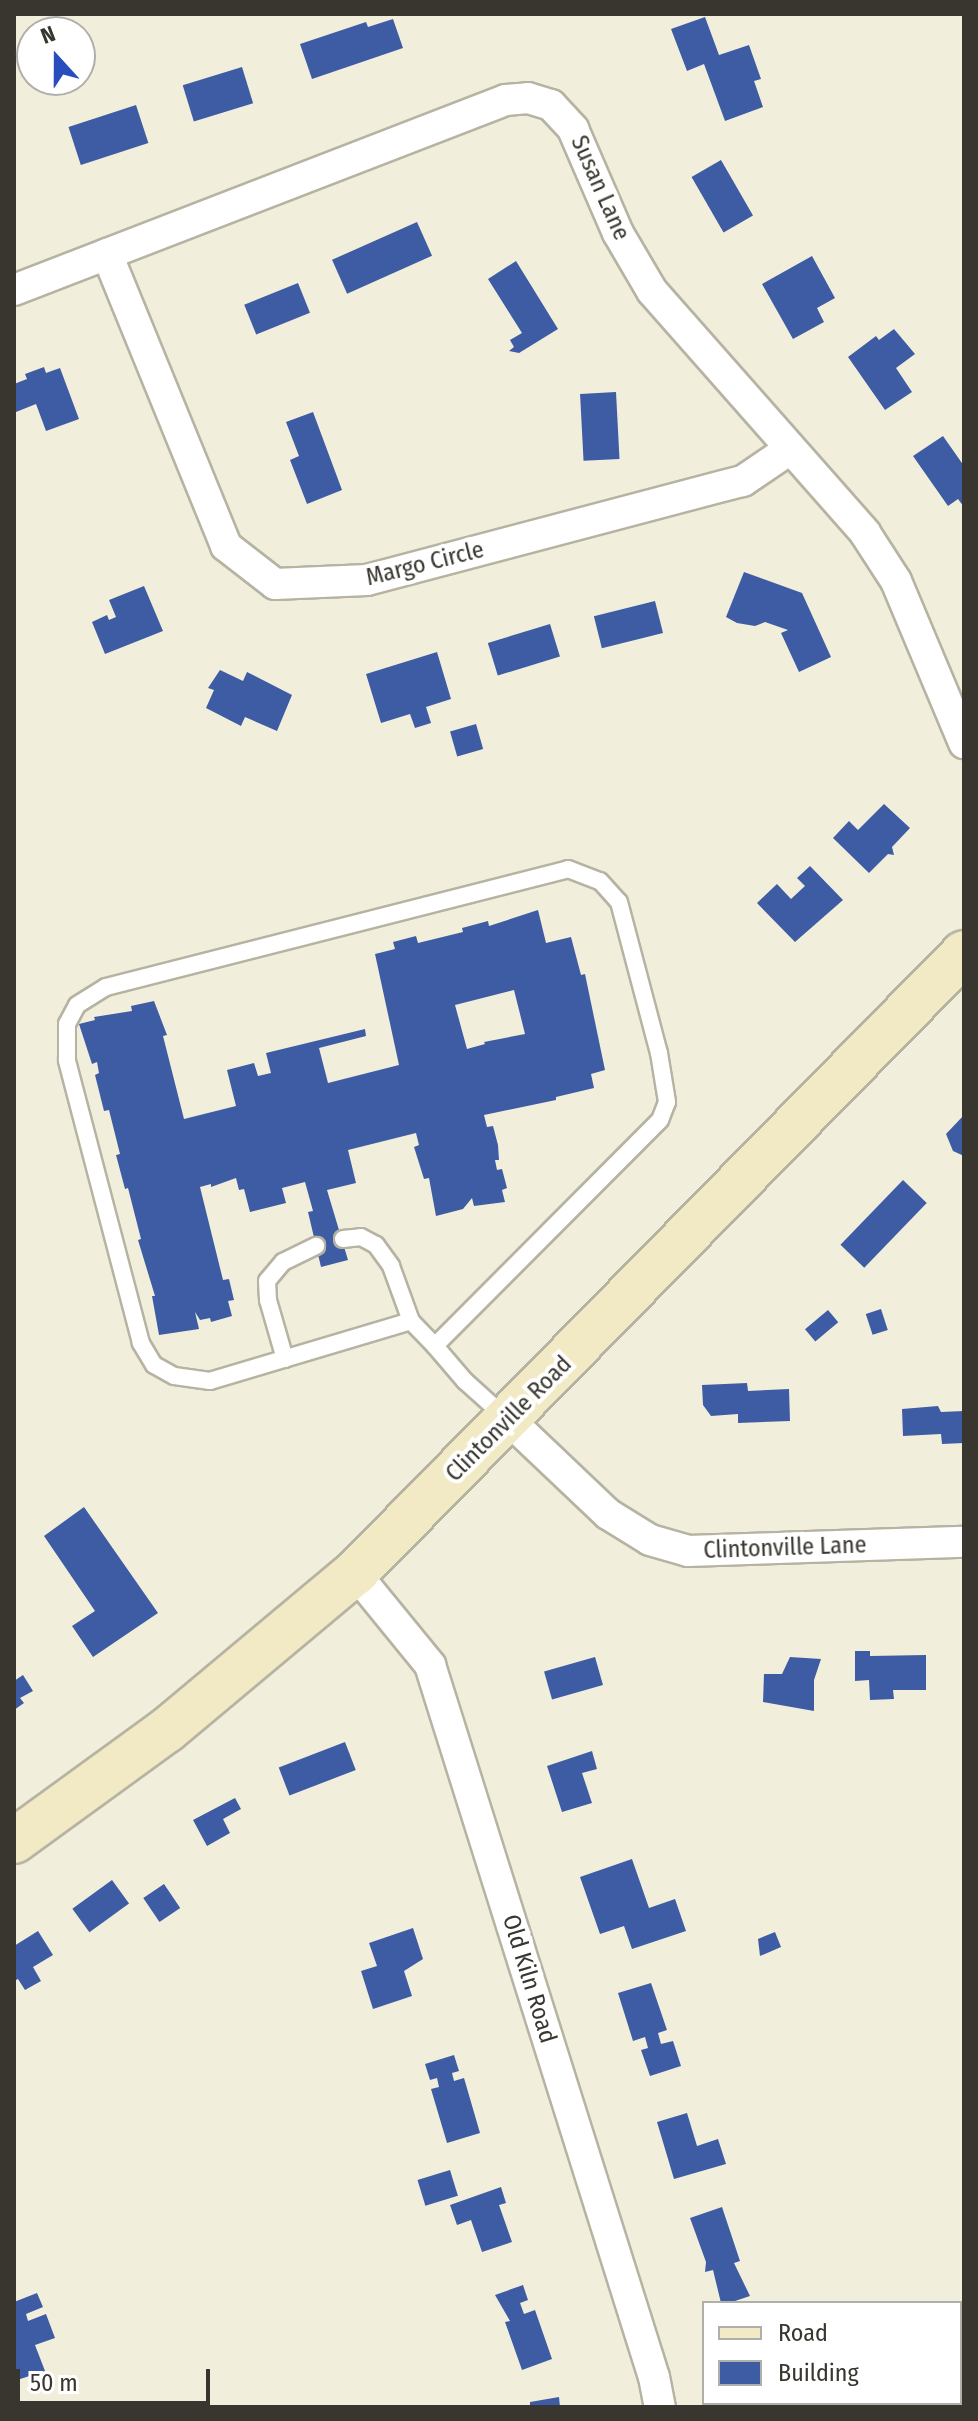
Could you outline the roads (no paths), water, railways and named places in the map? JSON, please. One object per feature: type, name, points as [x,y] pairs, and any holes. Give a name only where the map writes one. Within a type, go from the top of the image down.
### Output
[{"type":"main road","name":"Clintonville Road","points":[[14,1841],[167,1730],[355,1573],[509,1420],[964,953]]},
{"type":"street","name":"Susan Lane","points":[[14,290],[493,105],[518,98],[540,100],[551,105],[573,129],[618,233],[652,291],[865,533],[896,581],[964,743]]},
{"type":"street","name":"Margo Circle","points":[[107,254],[226,546],[275,584],[382,576],[743,481],[790,449]]},
{"type":"street","name":"Clintonville Lane","points":[[509,1420],[608,1514],[650,1540],[688,1551],[964,1542]]},
{"type":"street","name":"Old Kiln Road","points":[[355,1573],[430,1665],[654,2377],[660,2407]]},
{"type":"lane","points":[[411,1321],[210,1381],[174,1376],[154,1365],[141,1343],[67,1060],[67,1024],[77,1005],[106,987],[568,869],[600,881],[619,902],[659,1053],[667,1102],[660,1120],[435,1346]]},
{"type":"lane","points":[[343,1239],[361,1237],[376,1245],[391,1266],[411,1321],[465,1381],[509,1420]]},
{"type":"lane","points":[[285,1359],[268,1300],[267,1281],[283,1262],[316,1246]]}]
